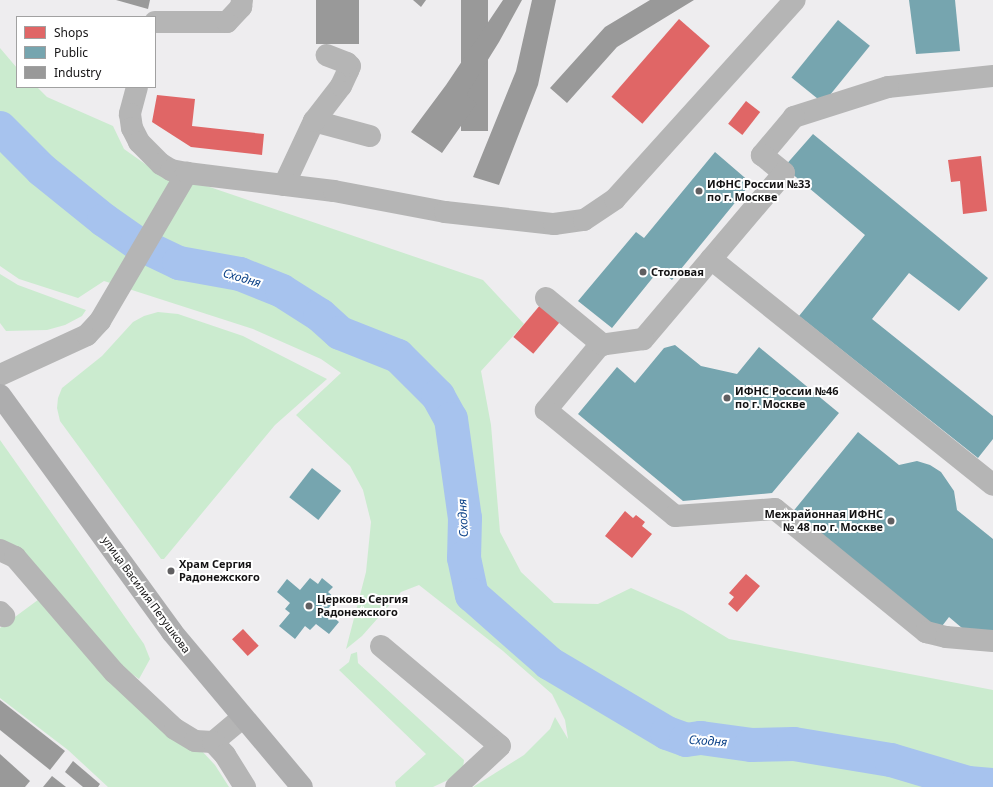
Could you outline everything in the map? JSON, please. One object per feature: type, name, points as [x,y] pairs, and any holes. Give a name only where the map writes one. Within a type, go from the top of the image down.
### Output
[{"type":"main road","name":"улица Василия Петушкова","points":[[0,394],[172,632],[242,718],[302,787]]},
{"type":"street","points":[[156,22],[227,22],[241,7],[242,0]]},
{"type":"street","points":[[137,88],[130,114],[132,128],[139,142],[161,164],[171,170],[334,191],[445,212],[554,224],[584,220],[615,199],[795,0]]},
{"type":"street","points":[[284,185],[314,121],[341,86],[350,66],[326,55]]},
{"type":"street","points":[[993,76],[888,86],[794,117],[762,155],[784,173],[643,339],[600,345],[546,410],[675,516],[775,509],[926,632],[946,637],[993,641]]},
{"type":"street","points":[[314,121],[370,136]]},
{"type":"street","points":[[0,375],[87,335],[111,307],[187,173]]},
{"type":"street","points":[[710,260],[993,485]]},
{"type":"street","points":[[546,298],[603,345]]},
{"type":"street","points":[[0,550],[15,557],[114,672],[175,729],[195,741],[213,742],[242,718]]},
{"type":"street","points":[[381,646],[500,746],[456,787]]},
{"type":"street","points":[[213,742],[225,755],[245,787]]},
{"type":"green space","points":[[0,48],[16,67],[16,88],[38,88],[47,97],[113,126],[124,149],[148,166],[483,280],[524,324],[481,371],[491,425],[500,532],[521,572],[554,603],[598,604],[631,588],[683,611],[729,639],[993,690],[993,787],[473,787],[524,755],[550,729],[555,717],[568,739],[565,720],[552,694],[503,651],[419,585],[401,592],[362,636],[346,649],[366,572],[371,522],[363,490],[350,466],[296,415],[341,373],[321,359],[253,329],[104,281],[78,298],[19,279],[0,266]]},
{"type":"green space","points":[[0,274],[18,285],[86,310],[82,316],[65,325],[47,330],[6,331],[0,323]]},
{"type":"green space","points":[[158,312],[178,314],[243,336],[327,379],[275,425],[164,559],[161,559],[60,421],[57,408],[58,398],[62,388],[102,356],[133,322],[144,316]]},
{"type":"green space","points":[[0,440],[144,644],[150,659],[139,679],[125,669],[215,765],[229,787],[108,787],[68,750],[0,698],[0,628],[46,594],[0,544]]},
{"type":"green space","points":[[357,652],[358,663],[464,760],[463,768],[450,779],[433,787],[396,787],[395,782],[426,754],[339,670],[349,662],[351,654]]},
{"type":"building: Shops","points":[[679,19],[710,46],[642,124],[611,97]]},
{"type":"building: Shops","points":[[157,95],[195,99],[192,126],[264,134],[262,155],[191,147],[152,122]]},
{"type":"building: Shops","points":[[746,101],[760,112],[742,135],[728,124]]},
{"type":"building: Shops","points":[[981,156],[987,211],[963,214],[960,181],[951,182],[948,160]]},
{"type":"building: Shops","points":[[541,304],[561,321],[533,354],[513,337]]},
{"type":"building: Shops","points":[[625,511],[633,518],[636,515],[645,522],[642,526],[652,534],[632,558],[605,536]]},
{"type":"building: Shops","points":[[746,574],[760,586],[737,612],[728,604],[734,597],[729,593]]},
{"type":"building: Shops","points":[[243,629],[259,646],[248,656],[232,639]]},
{"type":"building: Public","points":[[909,0],[955,0],[960,51],[916,54]]},
{"type":"building: Public","points":[[838,20],[870,46],[823,103],[791,78]]},
{"type":"building: Public","points":[[813,134],[988,278],[959,311],[909,273],[872,319],[993,416],[993,439],[978,458],[799,316],[865,235],[784,167]]},
{"type":"building: Public","points":[[715,152],[751,183],[672,280],[659,270],[612,328],[578,301],[636,232],[644,238]]},
{"type":"building: Public","points":[[675,345],[701,366],[737,374],[759,347],[839,413],[772,493],[683,501],[578,414],[617,367],[635,383],[664,348]]},
{"type":"building: Public","points":[[858,432],[899,465],[917,461],[930,465],[941,472],[954,491],[957,510],[993,539],[993,635],[962,628],[949,617],[939,630],[791,514]]},
{"type":"building: Public","points":[[312,468],[341,491],[318,520],[289,497]]},
{"type":"building: Public","name":"Церковь Сергия Радонежского","points":[[310,578],[318,584],[322,578],[333,587],[328,592],[336,599],[326,611],[339,622],[329,634],[316,624],[310,630],[305,626],[295,639],[279,626],[290,613],[285,609],[290,603],[277,592],[287,579],[300,590]]},
{"type":"building: Industry","points":[[116,0],[150,0],[148,9]]},
{"type":"building: Industry","points":[[316,0],[359,0],[359,44],[316,44]]},
{"type":"building: Industry","points":[[413,0],[426,0],[421,7]]},
{"type":"building: Industry","points":[[461,0],[488,0],[488,131],[461,131]]},
{"type":"building: Industry","points":[[503,0],[522,0],[499,42],[466,95],[477,103],[442,153],[411,132],[446,85]]},
{"type":"building: Industry","points":[[532,0],[556,0],[538,85],[499,185],[473,177],[516,71]]},
{"type":"building: Industry","points":[[650,0],[694,0],[617,47],[567,103],[550,88],[605,27]]},
{"type":"building: Industry","points":[[0,700],[65,751],[50,770],[0,730]]},
{"type":"building: Industry","points":[[0,754],[30,781],[25,787],[0,787]]},
{"type":"building: Industry","points":[[73,761],[100,784],[98,787],[83,787],[65,772]]},
{"type":"building: Industry","points":[[52,776],[66,787],[43,787]]},
{"type":"waterway","name":"Сходня","points":[[0,128],[42,170],[104,220],[137,243],[179,263],[240,274],[282,291],[320,315],[340,333],[398,356],[438,396],[451,419],[465,518],[464,558],[472,595],[549,663],[667,733],[686,740],[701,738],[751,745],[794,744],[891,760],[968,783],[993,785]]},
{"type":"place","name":"ИФНС России №33 по г. Москве","points":[[699,191]]},
{"type":"place","name":"Столовая","points":[[643,272]]},
{"type":"place","name":"ИФНС России №46 по г. Москве","points":[[727,398]]},
{"type":"place","name":"Межрайонная ИФНС № 48 по г. Москве","points":[[891,521]]},
{"type":"place","name":"Храм Сергия Радонежского","points":[[171,571]]},
{"type":"place","name":"Церковь Сергия Радонежского","points":[[309,606]]}]
